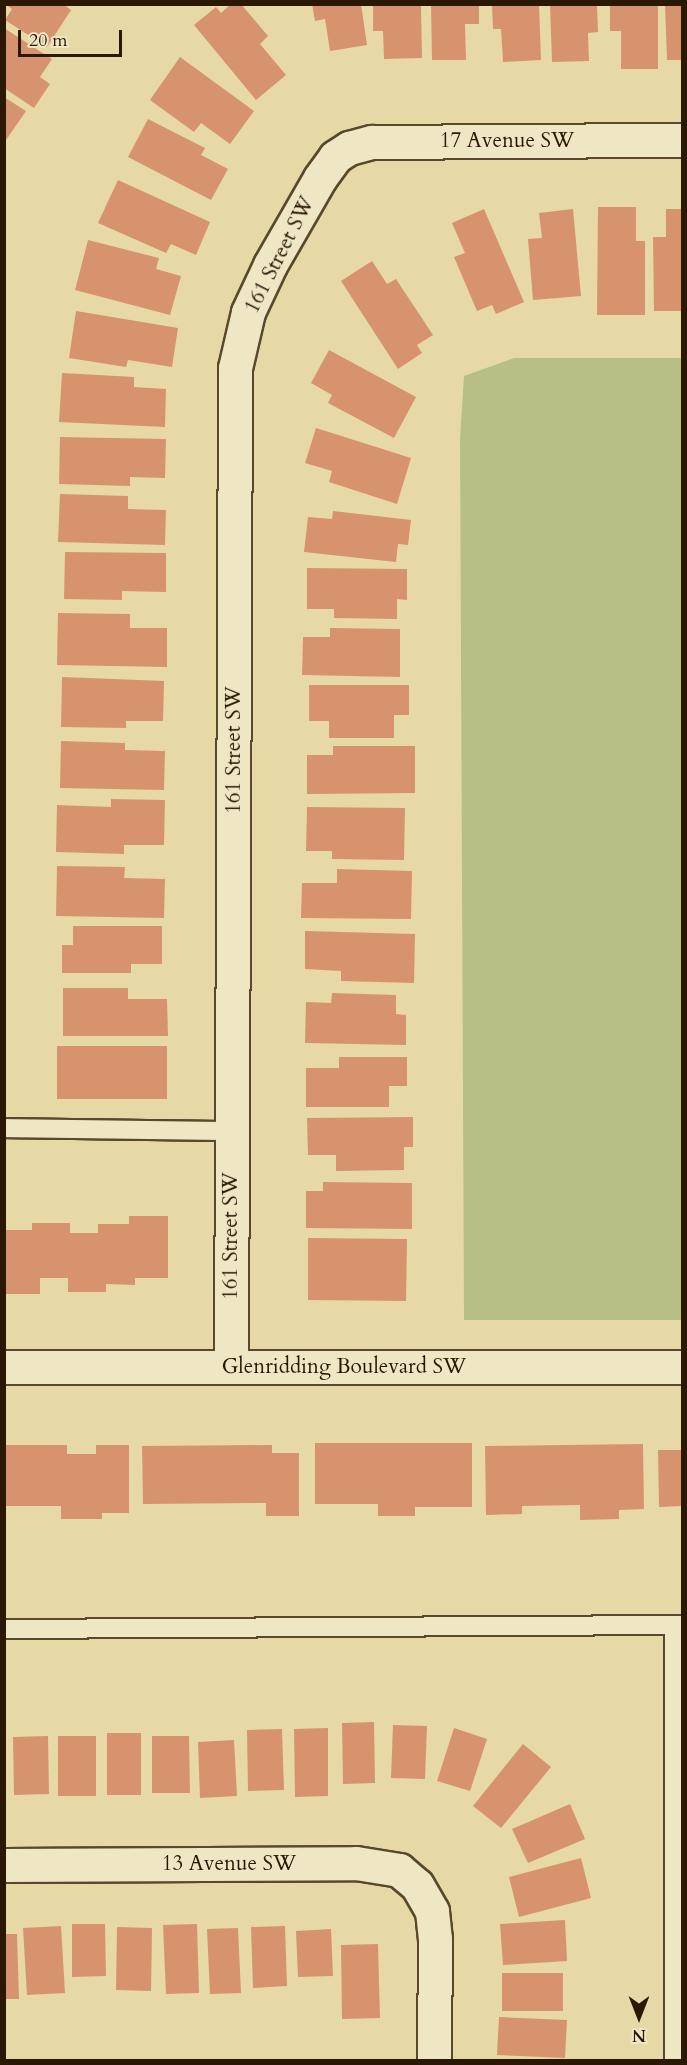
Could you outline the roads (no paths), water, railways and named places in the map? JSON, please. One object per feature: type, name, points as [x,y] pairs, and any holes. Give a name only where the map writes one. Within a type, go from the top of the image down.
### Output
[{"type":"street","name":"17 Avenue SW","points":[[335,157],[349,148],[372,142],[682,140]]},
{"type":"street","name":"161 Street SW","points":[[231,1366],[235,368],[248,312],[270,265],[335,157]]},
{"type":"street","name":"Glenridding Boulevard SW","points":[[4,1367],[682,1367]]},
{"type":"street","name":"13 Avenue SW","points":[[4,1865],[356,1863],[399,1870],[417,1885],[432,1911],[435,1939],[434,2061]]},
{"type":"lane","points":[[4,1128],[232,1131]]},
{"type":"lane","points":[[4,1629],[678,1625],[674,2061]]}]
